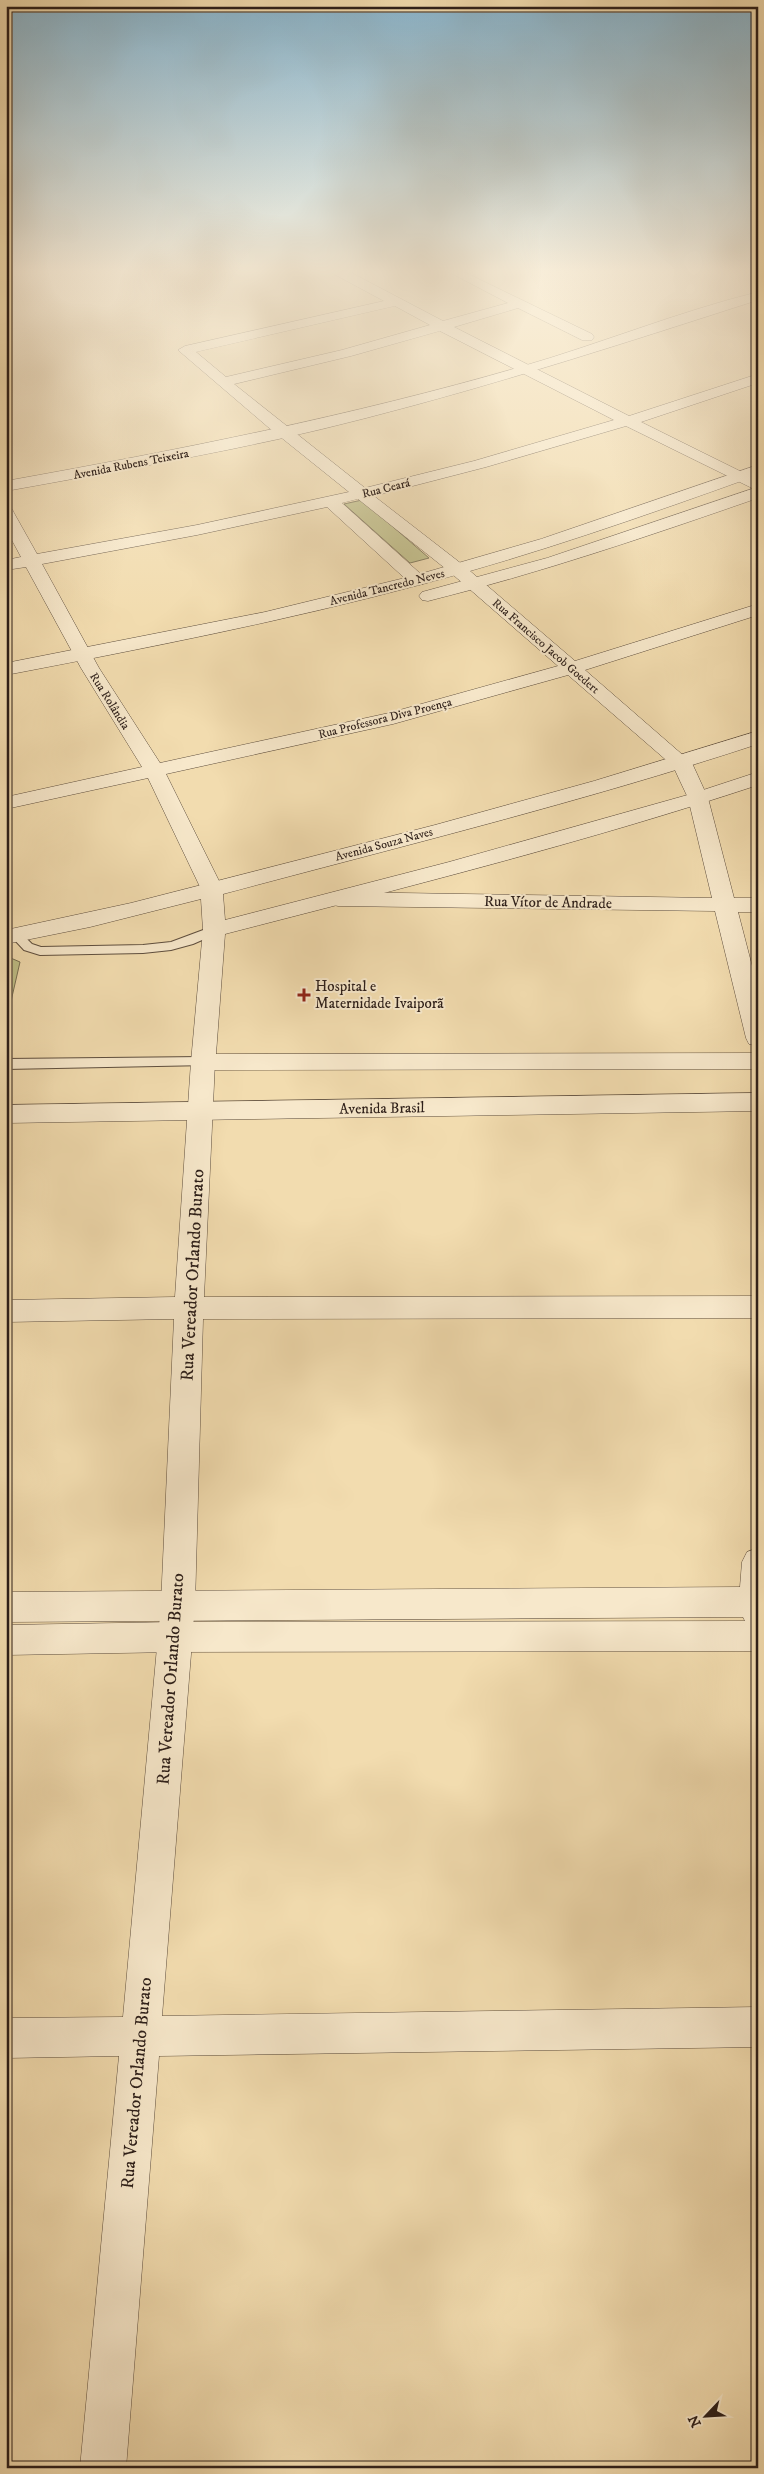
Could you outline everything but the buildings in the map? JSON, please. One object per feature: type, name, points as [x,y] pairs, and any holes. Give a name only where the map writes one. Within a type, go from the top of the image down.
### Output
[{"type":"street","name":"Rua Francisco Jacob Goedert","points":[[228,385],[457,569],[682,763],[698,798],[723,905],[758,1038]]},
{"type":"street","name":"Avenida Rubens Teixeira","points":[[6,473],[280,428],[425,385]]},
{"type":"street","name":"Avenida Rubens Teixeira","points":[[6,486],[145,461],[460,385]]},
{"type":"street","points":[[556,385],[738,478],[758,486]]},
{"type":"street","name":"Rua Ceará","points":[[6,565],[148,540],[364,494],[463,469],[626,421],[735,385]]},
{"type":"street","name":"Avenida Tancredo Neves","points":[[6,684],[87,661],[319,605],[457,569],[644,510],[758,470]]},
{"type":"street","name":"Avenida Tancredo Neves","points":[[6,669],[87,661],[317,622],[475,585],[570,556],[758,492]]},
{"type":"street","points":[[331,502],[417,580]]},
{"type":"street","name":"Rua Rolândia","points":[[6,513],[87,661],[154,772],[212,889]]},
{"type":"street","name":"Rua Professora Diva Proença","points":[[6,803],[393,718],[571,668],[758,610]]},
{"type":"street","name":"Avenida Souza Naves","points":[[11,936],[212,889],[558,798],[682,763],[758,737]]},
{"type":"street","points":[[214,930],[338,899],[698,798],[758,778]]},
{"type":"street","name":"Rua Vereador Orlando Burato","points":[[103,2468],[176,1621],[189,1308],[202,1111],[203,1062],[214,930],[212,889]]},
{"type":"street","name":"Rua Vítor de Andrade","points":[[338,899],[758,904]]},
{"type":"street","points":[[203,1062],[758,1061]]},
{"type":"street","name":"Avenida Brasil","points":[[6,1114],[758,1102]]},
{"type":"street","points":[[6,1311],[189,1308],[758,1307]]},
{"type":"street","points":[[6,1640],[176,1621],[756,1608],[758,1562]]},
{"type":"street","points":[[6,1607],[176,1621],[758,1636]]},
{"type":"street","points":[[6,2038],[758,2027]]},
{"type":"lane","points":[[11,936],[28,947],[40,951],[143,949],[189,941],[214,930]]},
{"type":"lane","points":[[6,1064],[203,1062]]},
{"type":"green space","points":[[362,500],[429,558],[410,563],[344,504]]},
{"type":"green space","points":[[6,956],[20,962],[6,1023]]},
{"type":"place","name":"Hospital e Maternidade Ivaiporã","points":[[304,995]]}]
